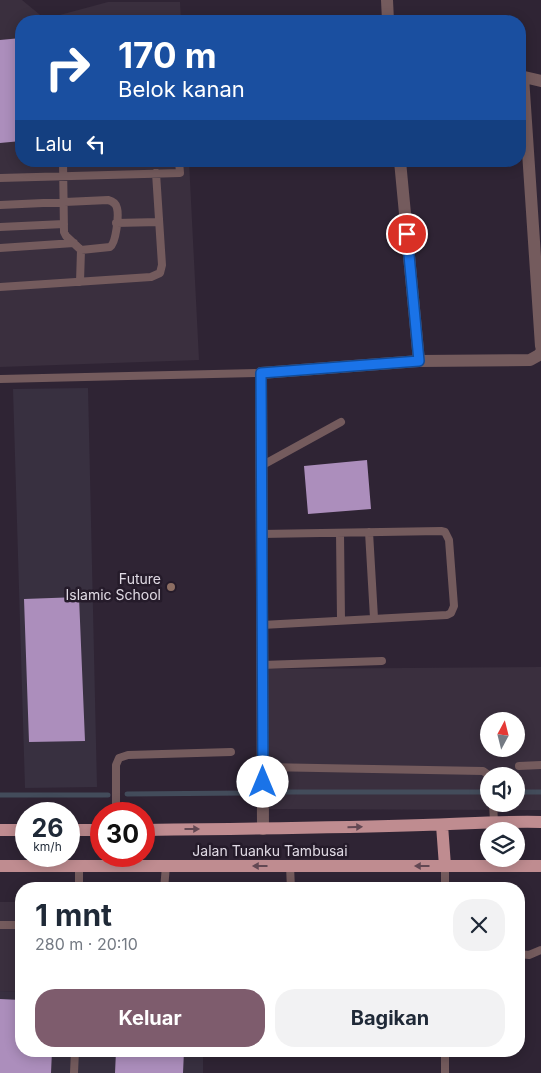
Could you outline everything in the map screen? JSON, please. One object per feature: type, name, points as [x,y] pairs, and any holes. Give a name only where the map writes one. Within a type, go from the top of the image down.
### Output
[{"type":"main road","name":"Jalan Tuanku Tambusai","points":[[525,822],[541,822]]},
{"type":"main road","name":"Jalan Tuanku Tambusai","points":[[155,830],[480,823]]},
{"type":"main road","points":[[442,825],[445,866]]},
{"type":"main road","points":[[0,830],[15,830]]},
{"type":"main road","name":"Jalan Tuanku Tambusai","points":[[80,865],[541,866]]},
{"type":"main road","name":"Jalan Tuanku Tambusai","points":[[0,866],[15,866]]},
{"type":"street","points":[[388,0],[388,15]]},
{"type":"street","points":[[526,78],[541,81]]},
{"type":"street","points":[[526,134],[541,346]]},
{"type":"street","points":[[401,167],[419,361]]},
{"type":"street","points":[[263,829],[261,373],[419,361],[530,360],[539,356],[541,352]]},
{"type":"lane","points":[[63,167],[62,203],[64,224],[66,236],[81,250],[80,282]]},
{"type":"lane","points":[[0,178],[180,173],[180,167]]},
{"type":"lane","points":[[0,288],[157,276],[162,265],[156,174]]},
{"type":"lane","points":[[0,205],[112,201],[117,208],[113,245],[110,247],[81,250]]},
{"type":"lane","points":[[116,223],[160,222]]},
{"type":"lane","points":[[0,227],[64,224]]},
{"type":"lane","points":[[0,248],[74,243]]},
{"type":"lane","points":[[0,379],[261,373]]},
{"type":"lane","points":[[261,466],[341,422]]},
{"type":"lane","points":[[262,534],[441,530],[445,532],[449,540],[454,606],[451,613],[446,615],[262,625]]},
{"type":"lane","points":[[369,532],[374,618]]},
{"type":"lane","points":[[340,533],[340,620]]},
{"type":"lane","points":[[262,664],[382,661]]},
{"type":"lane","points":[[116,802],[116,765],[119,758],[128,755],[231,752]]},
{"type":"lane","points":[[519,766],[541,766]]},
{"type":"lane","points":[[262,767],[480,771]]},
{"type":"lane","points":[[493,812],[494,822]]},
{"type":"lane","points":[[165,882],[166,866]]},
{"type":"lane","points":[[290,866],[291,882]]},
{"type":"lane","points":[[445,866],[445,882]]},
{"type":"lane","points":[[79,867],[79,882]]},
{"type":"lane","points":[[0,925],[15,925]]},
{"type":"lane","points":[[525,955],[541,950]]},
{"type":"lane","points":[[74,1073],[75,1057]]},
{"type":"lane","points":[[445,1057],[445,1073]]},
{"type":"shaded area","points":[[0,0],[22,0],[40,15],[15,15],[15,167],[189,167],[199,360],[0,367]]},
{"type":"shaded area","points":[[108,2],[180,2],[181,15],[60,15]]},
{"type":"shaded area","points":[[88,388],[97,787],[25,788],[13,389]]},
{"type":"shaded area","points":[[541,667],[541,810],[525,810],[525,767],[480,767],[480,810],[268,809],[269,669]]},
{"type":"shaded area","points":[[0,902],[15,902],[15,992],[0,991]]},
{"type":"shaded area","points":[[0,991],[15,992],[15,1057],[203,1057],[203,1073],[0,1073]]},
{"type":"building","points":[[15,39],[15,142],[0,143],[0,40]]},
{"type":"building","points":[[367,460],[371,509],[308,514],[304,466]]},
{"type":"building","points":[[79,597],[85,741],[29,742],[24,599]]},
{"type":"building","points":[[0,999],[15,1000],[15,1057],[52,1057],[51,1073],[0,1073]]},
{"type":"building","points":[[116,1057],[184,1057],[183,1073],[115,1073]]},
{"type":"waterway","points":[[272,792],[480,792]]},
{"type":"waterway","points":[[525,792],[541,792]]},
{"type":"waterway","points":[[127,794],[246,793]]},
{"type":"waterway","points":[[0,795],[108,795]]},
{"type":"place","name":"Future Islamic School","points":[[171,587]]},
{"type":"route","points":[[263,782],[261,373],[419,361],[407,234]]}]
